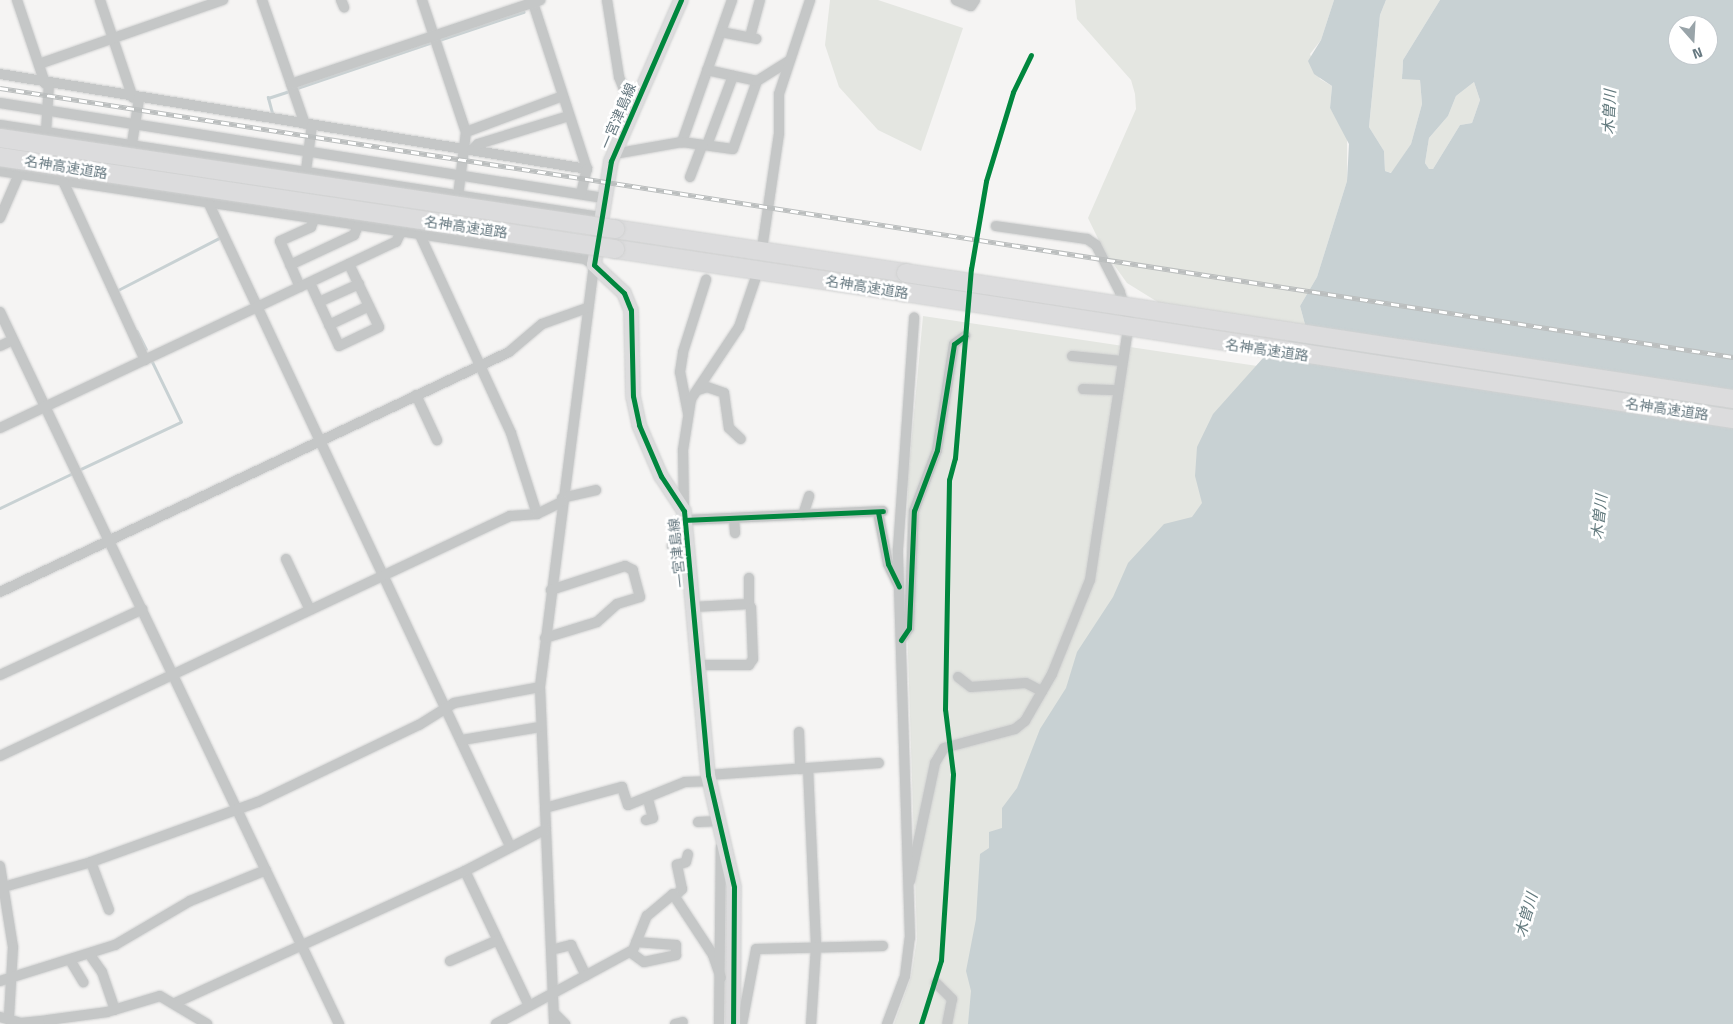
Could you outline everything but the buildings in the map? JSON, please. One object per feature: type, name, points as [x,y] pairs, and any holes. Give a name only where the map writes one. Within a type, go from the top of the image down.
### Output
[{"type":"highway","name":"名神高速道路","points":[[0,138],[615,228],[1733,399]]},
{"type":"highway","name":"名神高速道路","points":[[0,157],[904,292],[1733,419]]},
{"type":"main road","name":"一宮津島線","points":[[681,0],[614,154],[600,217],[594,265],[624,293],[631,310],[632,396],[639,425],[661,476],[685,515],[694,607],[696,665],[709,778],[711,825],[736,915],[733,1024]]},
{"type":"street","points":[[17,0],[38,64],[47,83],[44,111],[48,132],[44,178]]},
{"type":"street","points":[[100,0],[136,98],[135,127],[125,191]]},
{"type":"street","points":[[38,64],[223,0]]},
{"type":"street","points":[[262,0],[291,84],[309,124],[308,154],[299,217]]},
{"type":"street","points":[[422,0],[466,132],[468,149],[458,176],[458,196]]},
{"type":"street","points":[[607,0],[619,77],[632,110]]},
{"type":"street","points":[[682,142],[732,0]]},
{"type":"street","points":[[721,32],[753,38],[760,0]]},
{"type":"street","points":[[763,242],[779,133],[779,94],[810,0]]},
{"type":"street","points":[[956,0],[971,6],[974,0]]},
{"type":"street","points":[[291,84],[434,38],[538,1],[563,96],[587,169],[581,194]]},
{"type":"street","points":[[614,154],[682,142],[733,149],[757,81],[789,61]]},
{"type":"street","points":[[707,70],[757,81]]},
{"type":"street","points":[[0,74],[136,98],[587,169]]},
{"type":"street","points":[[690,177],[733,76]]},
{"type":"street","points":[[466,132],[563,96]]},
{"type":"street","points":[[0,103],[135,127],[604,198]]},
{"type":"street","points":[[468,149],[478,144],[570,116]]},
{"type":"street","points":[[0,125],[600,217]]},
{"type":"street","points":[[0,171],[209,204],[585,259],[594,265],[550,590],[540,687],[540,727],[554,1019],[565,1024]]},
{"type":"street","points":[[0,218],[19,174]]},
{"type":"street","points":[[63,181],[144,360]]},
{"type":"street","points":[[209,204],[255,308],[320,440],[510,846]]},
{"type":"street","points":[[300,287],[280,241],[311,227],[314,219]]},
{"type":"street","points":[[290,264],[354,235],[358,226]]},
{"type":"street","points":[[910,881],[935,763],[944,748],[1015,729],[1042,691],[1090,580],[1122,360],[1128,311],[1096,245],[1087,239],[996,226]]},
{"type":"street","points":[[0,428],[396,242],[401,232]]},
{"type":"street","points":[[420,235],[511,433],[537,514]]},
{"type":"street","points":[[310,283],[339,346],[379,328],[349,264]]},
{"type":"street","points":[[688,413],[680,372],[683,352],[706,280]]},
{"type":"street","points":[[755,280],[738,326],[698,390],[688,413],[683,450],[685,515],[734,518],[880,512],[888,564],[899,587]]},
{"type":"street","points":[[319,302],[358,284]]},
{"type":"street","points":[[329,324],[369,306]]},
{"type":"street","points":[[0,592],[509,352],[542,324],[587,308]]},
{"type":"street","points":[[0,312],[44,407],[111,541],[239,809],[339,1024]]},
{"type":"street","points":[[887,1024],[905,976],[910,881],[899,587],[900,477],[914,318]]},
{"type":"street","points":[[901,640],[909,628],[914,511],[937,450],[954,344],[965,336]]},
{"type":"street","points":[[0,346],[13,340]]},
{"type":"street","points":[[1072,356],[1122,360]]},
{"type":"street","points":[[698,390],[708,387],[724,393],[729,428],[741,439]]},
{"type":"street","points":[[1083,389],[1117,390]]},
{"type":"street","points":[[416,395],[437,440]]},
{"type":"street","points":[[0,756],[510,516],[537,514],[562,500],[596,490]]},
{"type":"street","points":[[803,515],[809,496]]},
{"type":"street","points":[[734,518],[735,533]]},
{"type":"street","points":[[672,546],[688,543]]},
{"type":"street","points":[[286,559],[310,610]]},
{"type":"street","points":[[545,638],[597,622],[617,604],[640,597],[632,570],[625,566],[550,590]]},
{"type":"street","points":[[696,665],[749,665],[753,659],[748,578]]},
{"type":"street","points":[[694,607],[749,604]]},
{"type":"street","points":[[0,675],[143,609]]},
{"type":"street","points":[[958,677],[972,686],[1026,683],[1042,691]]},
{"type":"street","points":[[1,887],[91,862],[239,809],[454,703],[540,687]]},
{"type":"street","points":[[462,740],[540,727]]},
{"type":"street","points":[[799,732],[804,769],[816,948],[811,1024]]},
{"type":"street","points":[[545,808],[622,787],[628,805],[648,799],[685,782],[709,778],[878,763]]},
{"type":"street","points":[[646,820],[653,818],[648,799]]},
{"type":"street","points":[[703,833],[711,825]]},
{"type":"street","points":[[711,825],[721,978],[719,1024]]},
{"type":"street","points":[[175,1003],[465,871],[546,829]]},
{"type":"street","points":[[496,1024],[630,952],[655,899],[675,896],[682,889],[676,865],[686,862],[688,854]]},
{"type":"street","points":[[91,862],[109,910]]},
{"type":"street","points":[[0,866],[1,887],[13,947],[12,978],[5,1017],[21,1023],[115,1010],[160,996],[175,1003],[207,1024]]},
{"type":"street","points":[[0,981],[90,955],[132,937],[190,901],[266,870]]},
{"type":"street","points":[[465,871],[530,1006]]},
{"type":"street","points":[[675,896],[713,955],[721,978]]},
{"type":"street","points":[[450,961],[498,940]]},
{"type":"street","points":[[630,952],[644,966],[674,957],[678,947],[636,942]]},
{"type":"street","points":[[551,950],[570,945],[586,976]]},
{"type":"street","points":[[742,1024],[756,948],[883,946]]},
{"type":"street","points":[[90,955],[102,972],[115,1010]]},
{"type":"street","points":[[70,960],[83,982]]},
{"type":"street","points":[[936,983],[952,999],[947,1024]]},
{"type":"shaded area","points":[[830,0],[878,0],[963,28],[921,151],[878,130],[839,87],[825,45]]},
{"type":"shaded area","points":[[1075,0],[1334,0],[1321,40],[1310,54],[1320,79],[1332,86],[1330,108],[1347,136],[1347,181],[1317,277],[1300,306],[1306,328],[1169,309],[1127,283],[1104,251],[1088,218],[1136,109],[1135,94],[1131,80],[1077,19]]},
{"type":"shaded area","points":[[1386,0],[1440,0],[1403,60],[1402,74],[1420,80],[1422,104],[1411,144],[1392,173],[1385,171],[1384,151],[1369,127],[1380,15]]},
{"type":"shaded area","points":[[1474,82],[1480,100],[1472,123],[1460,125],[1433,169],[1429,169],[1425,163],[1429,138],[1448,116],[1456,96]]},
{"type":"shaded area","points":[[923,316],[1264,367],[1212,489],[1021,780],[1004,822],[970,1024],[894,1024],[911,977],[917,939],[906,589],[908,478]]},
{"type":"water","name":"木曽川","points":[[1334,0],[1386,0],[1380,15],[1369,127],[1384,151],[1385,171],[1391,173],[1411,144],[1422,104],[1420,80],[1402,79],[1403,60],[1440,0],[1733,0],[1733,1024],[968,1024],[971,991],[966,971],[976,919],[980,854],[989,848],[989,832],[1002,828],[1002,808],[1017,788],[1040,729],[1066,688],[1077,652],[1113,597],[1128,563],[1164,524],[1192,517],[1202,503],[1195,476],[1197,447],[1213,414],[1263,358],[1306,328],[1300,306],[1317,277],[1347,181],[1349,144],[1330,108],[1332,86],[1314,74],[1308,61],[1321,40]],"holes":[[[1474,82],[1480,100],[1472,123],[1460,125],[1433,169],[1429,169],[1425,163],[1429,138],[1448,116],[1456,96]]]},
{"type":"waterway","points":[[439,40],[523,12]]},
{"type":"waterway","points":[[297,88],[430,43]]},
{"type":"waterway","points":[[272,113],[268,98],[290,91]]},
{"type":"waterway","points":[[118,290],[219,238]]},
{"type":"waterway","points":[[137,331],[146,349]]},
{"type":"waterway","points":[[81,469],[181,422],[151,360]]},
{"type":"waterway","points":[[0,508],[73,473]]},
{"type":"railway","points":[[0,88],[1733,357]]},
{"type":"cycle path","points":[[681,0],[611,161],[594,265],[624,293],[631,310],[633,396],[639,425],[661,476],[684,511],[708,775],[734,887],[733,1024]]},
{"type":"cycle path","points":[[921,1024],[941,960],[953,774],[945,709],[949,480],[955,458],[971,269],[986,181],[1013,92],[1031,55]]},
{"type":"cycle path","points":[[901,640],[909,628],[914,511],[937,450],[954,344],[965,336]]},
{"type":"cycle path","points":[[686,520],[883,511]]},
{"type":"cycle path","points":[[878,512],[888,564],[899,587]]}]
